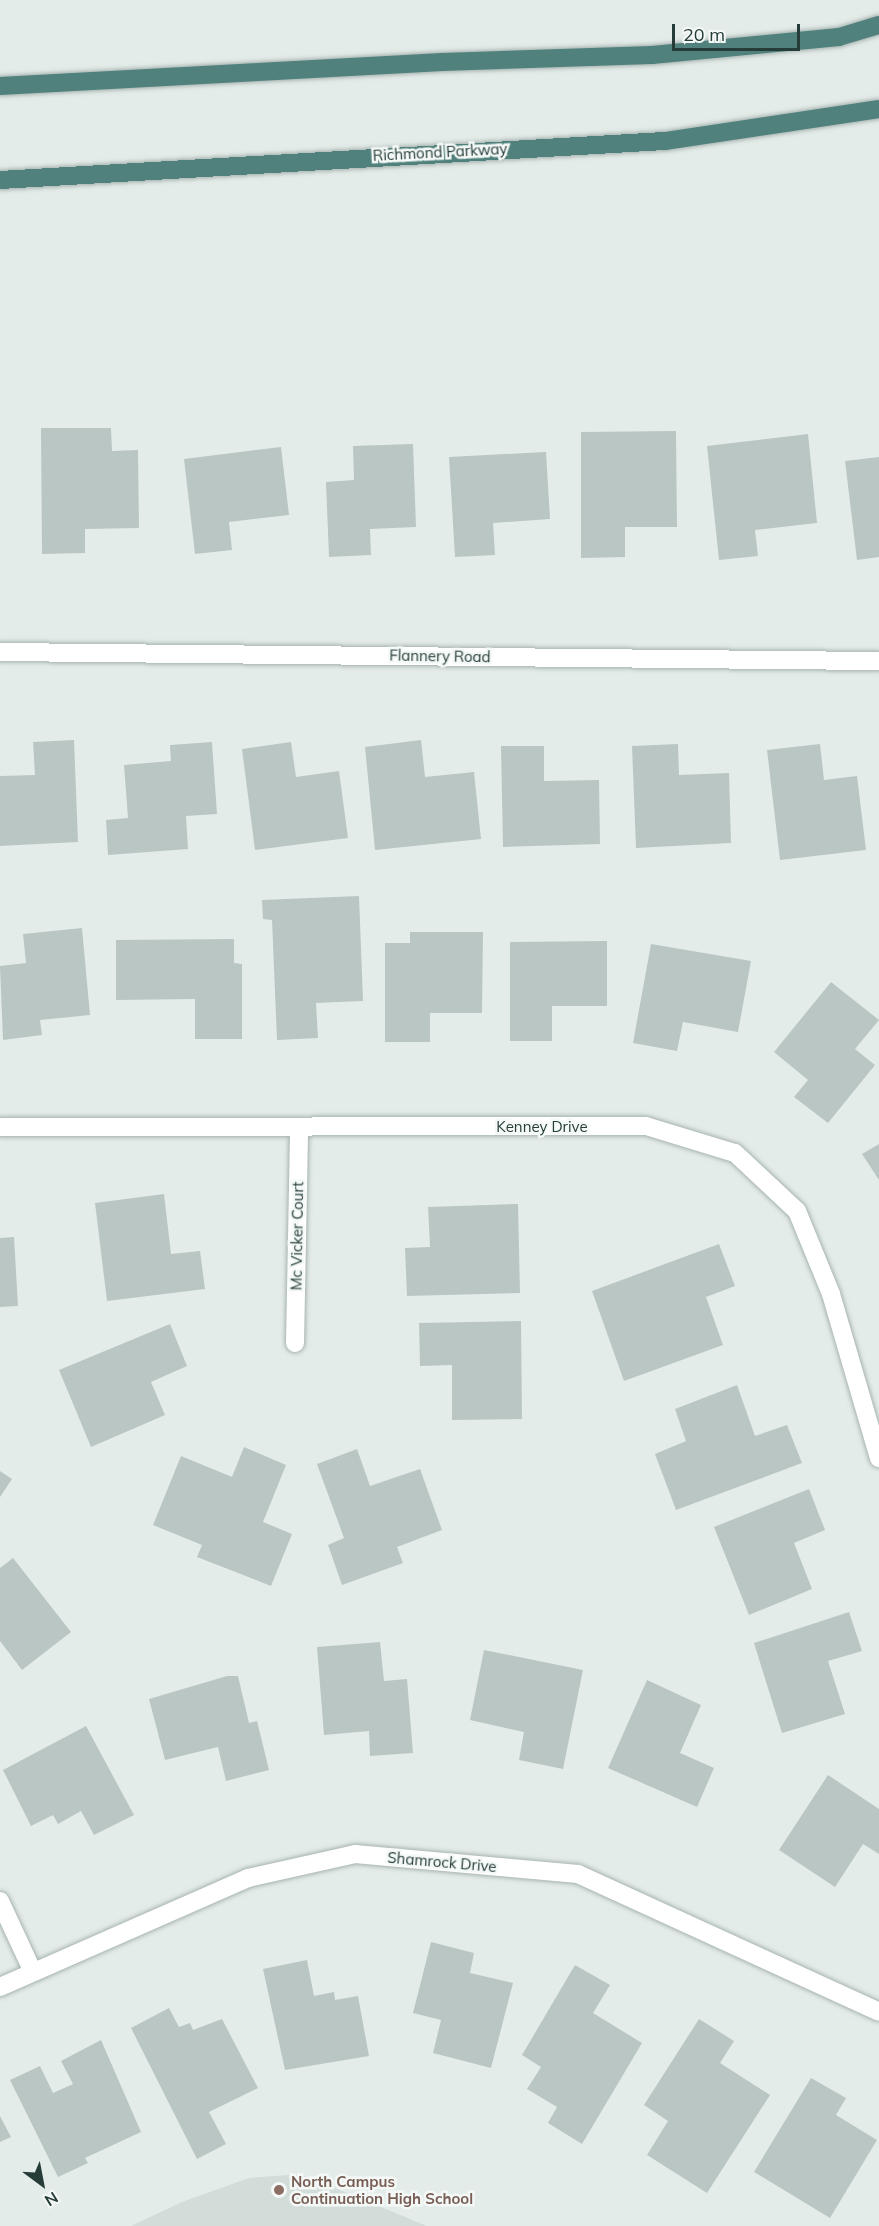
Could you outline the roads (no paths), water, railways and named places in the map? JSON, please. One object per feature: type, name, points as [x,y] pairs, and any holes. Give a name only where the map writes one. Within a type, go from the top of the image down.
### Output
[{"type":"highway","points":[[0,86],[442,62],[652,55],[838,37],[879,25]]},
{"type":"highway","name":"Richmond Parkway","points":[[0,180],[665,141],[879,109]]},
{"type":"street","name":"Flannery Road","points":[[0,651],[879,661]]},
{"type":"street","name":"Kenney Drive","points":[[0,1127],[299,1129],[646,1126],[735,1154],[797,1211],[831,1294],[879,1458]]},
{"type":"street","name":"Mc Vicker Court","points":[[295,1343],[299,1129]]},
{"type":"street","name":"Shamrock Drive","points":[[0,1987],[248,1878],[356,1854],[578,1874],[879,2012]]},
{"type":"street","points":[[0,1901],[33,1971]]},
{"type":"place","name":"North Campus Continuation High School","points":[[279,2190]]}]
